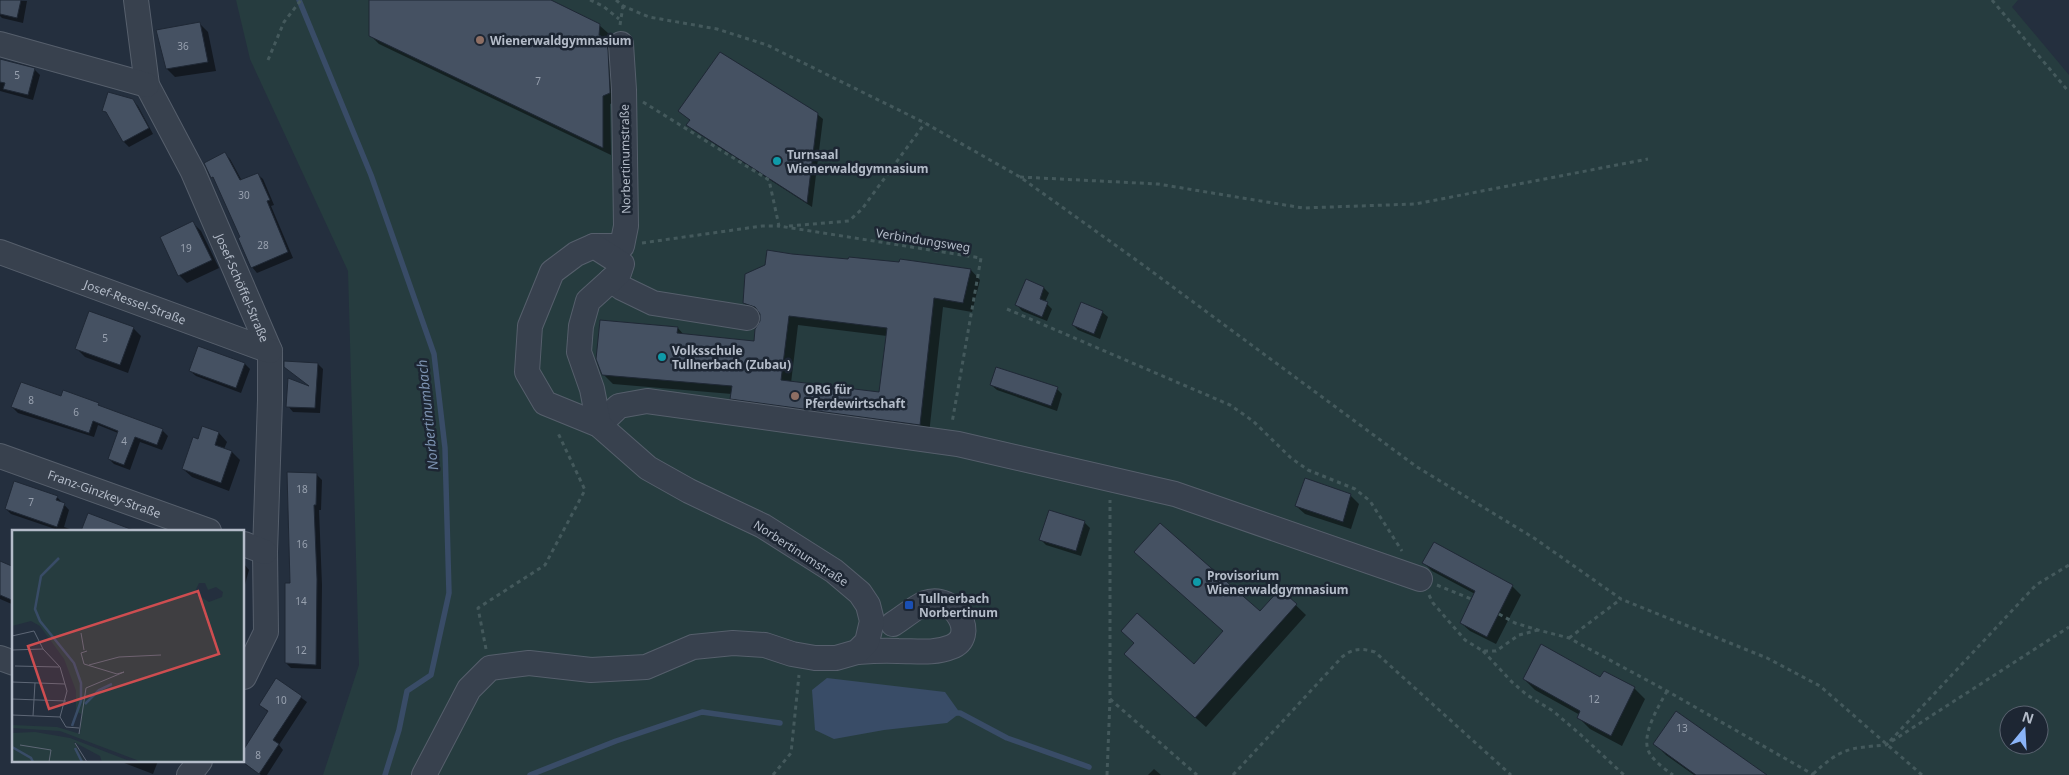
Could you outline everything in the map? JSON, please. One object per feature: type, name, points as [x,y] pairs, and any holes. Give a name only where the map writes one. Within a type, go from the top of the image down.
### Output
[{"type":"street","name":"Josef-Schöffel-Straße","points":[[136,0],[147,85],[193,172],[270,351],[270,400],[255,548],[266,632],[245,675]]},
{"type":"street","points":[[0,44],[147,85]]},
{"type":"street","name":"Norbertinumstraße","points":[[618,263],[626,226],[627,206],[624,170],[624,90],[621,44]]},
{"type":"street","points":[[545,403],[527,372],[530,326],[552,272],[576,254],[594,246],[618,263],[622,288],[653,303],[747,318]]},
{"type":"street","name":"Josef-Ressel-Straße","points":[[0,252],[270,351]]},
{"type":"street","points":[[599,424],[592,389],[579,352],[581,326],[588,301],[618,263]]},
{"type":"street","points":[[599,424],[619,406],[647,402],[958,444],[1175,494],[1420,579]]},
{"type":"street","name":"Norbertinumstraße","points":[[545,403],[599,424],[648,468],[689,491],[763,526],[834,571],[860,592],[882,623]]},
{"type":"street","name":"Franz-Ginzkey-Straße","points":[[0,456],[206,530]]},
{"type":"street","points":[[424,775],[468,689],[490,668],[529,663],[591,670],[646,666],[693,647],[733,643],[765,645],[792,654],[815,658],[836,658],[856,652],[898,650],[925,652],[954,646],[962,636],[964,626],[959,614],[947,604],[926,603],[882,623],[867,642],[856,652]]},
{"type":"street","points":[[882,623],[910,631],[913,639],[898,650]]},
{"type":"street","points":[[0,658],[12,662]]},
{"type":"street","points":[[189,775],[199,762]]},
{"type":"path","points":[[268,60],[284,22],[301,0]]},
{"type":"path","points":[[590,0],[603,6],[619,19]]},
{"type":"path","points":[[616,0],[623,6],[649,17],[717,29],[767,45],[925,123],[1020,177],[1139,262],[1417,467],[1534,538],[1621,599],[1767,658],[1820,686],[1922,775]]},
{"type":"path","points":[[1992,0],[2069,92]]},
{"type":"path","points":[[624,90],[769,180],[779,226]]},
{"type":"path","points":[[618,263],[762,226],[804,226],[849,221],[862,209],[925,123]]},
{"type":"path","points":[[1020,177],[1158,184],[1303,208],[1415,204],[1648,159]]},
{"type":"path","name":"Verbindungsweg","points":[[779,226],[981,258],[950,429]]},
{"type":"path","points":[[1007,309],[1230,405],[1253,422],[1291,458],[1308,470],[1355,489],[1370,501],[1433,602],[1465,640],[1483,652],[1527,695],[1553,711],[1624,775]]},
{"type":"path","points":[[490,668],[478,608],[545,565],[585,490],[545,403]]},
{"type":"path","points":[[1107,775],[1110,699],[1110,479]]},
{"type":"path","points":[[1886,745],[2036,585],[2069,564]]},
{"type":"path","points":[[1420,579],[1471,599]]},
{"type":"path","points":[[1568,638],[1621,599]]},
{"type":"path","points":[[1498,614],[1515,623],[1568,638],[1668,691],[1813,775],[1832,756],[1852,748],[1886,745],[2069,627]]},
{"type":"path","points":[[1483,652],[1496,650],[1519,635],[1538,630]]},
{"type":"path","points":[[1233,775],[1342,657],[1352,650],[1364,649],[1375,652],[1511,775]]},
{"type":"path","points":[[773,775],[790,753],[799,674],[808,671]]},
{"type":"path","points":[[1668,691],[1652,720],[1646,740],[1648,752],[1658,764],[1673,775]]},
{"type":"path","points":[[1110,699],[1197,775]]},
{"type":"green space","points":[[236,0],[2018,0],[2012,7],[2069,75],[2069,775],[323,775],[359,665],[348,271],[250,59]]},
{"type":"water","points":[[827,678],[945,692],[960,713],[947,723],[884,730],[834,739],[815,730],[812,690]]},
{"type":"building","points":[[0,0],[21,0],[17,18],[0,14]]},
{"type":"building","name":"Wienerwaldgymnasium","points":[[369,0],[551,0],[600,24],[599,35],[606,39],[608,50],[610,91],[610,93],[603,96],[603,148],[369,36]]},
{"type":"building","points":[[200,22],[208,62],[166,69],[156,30]]},
{"type":"building","name":"Turnsaal Wienerwaldgymnasium","points":[[720,52],[818,113],[807,203],[686,125],[690,120],[678,111]]},
{"type":"building","points":[[0,59],[35,68],[28,95],[3,89],[5,83],[0,82]]},
{"type":"building","points":[[108,92],[133,99],[149,128],[123,142],[106,112],[102,111]]},
{"type":"building","points":[[225,152],[240,180],[258,173],[270,200],[267,201],[288,252],[251,268],[238,238],[240,237],[213,177],[211,178],[204,163]]},
{"type":"building","points":[[193,221],[212,260],[178,276],[160,237]]},
{"type":"building","points":[[767,250],[848,259],[849,257],[899,262],[900,259],[971,269],[963,303],[934,298],[920,425],[730,399],[732,386],[602,375],[596,359],[600,320],[678,327],[677,333],[754,341],[755,329],[760,321],[760,314],[755,307],[743,303],[745,274],[765,265]],"holes":[[[789,316],[887,328],[879,392],[781,380]]]},
{"type":"building","points":[[1026,279],[1044,287],[1040,299],[1048,302],[1042,317],[1015,305]]},
{"type":"building","points":[[1081,302],[1103,311],[1094,334],[1072,325]]},
{"type":"building","points":[[89,311],[134,327],[120,365],[75,349]]},
{"type":"building","points":[[198,346],[245,363],[236,388],[189,371]]},
{"type":"building","points":[[284,361],[318,363],[315,408],[286,407],[288,378],[309,386],[284,367]]},
{"type":"building","points":[[996,367],[1058,387],[1051,406],[990,385]]},
{"type":"building","points":[[21,382],[61,396],[63,390],[163,429],[157,445],[135,437],[124,465],[108,459],[118,431],[93,421],[89,433],[11,407]]},
{"type":"building","points":[[202,426],[219,432],[215,445],[232,451],[221,483],[182,469],[193,437],[198,439]]},
{"type":"building","points":[[287,472],[317,473],[316,505],[314,505],[317,579],[316,665],[285,663],[285,583],[290,583]]},
{"type":"building","points":[[1305,478],[1351,494],[1343,522],[1295,506]]},
{"type":"building","points":[[14,481],[58,496],[56,500],[65,503],[57,527],[5,509]]},
{"type":"building","points":[[1049,510],[1085,521],[1076,551],[1039,540]]},
{"type":"building","points":[[88,513],[133,530],[81,530]]},
{"type":"building","points":[[1160,523],[1260,611],[1280,589],[1297,604],[1195,718],[1124,654],[1134,643],[1121,631],[1137,613],[1194,664],[1223,631],[1134,552]]},
{"type":"building","points":[[1434,542],[1513,585],[1487,637],[1460,623],[1475,591],[1422,563]]},
{"type":"building","points":[[0,561],[12,566],[12,600],[0,595]]},
{"type":"building","points":[[1541,644],[1600,677],[1604,671],[1635,687],[1611,736],[1577,718],[1580,711],[1523,679]]},
{"type":"building","points":[[276,678],[302,696],[273,740],[279,744],[259,774],[244,762],[245,747],[268,711],[259,705]]},
{"type":"building","points":[[1676,711],[1767,775],[1696,775],[1653,744]]},
{"type":"waterway","name":"Norbertinumbach","points":[[299,0],[371,175],[434,354],[445,448],[449,593],[431,675],[407,691],[399,730],[385,775]]},
{"type":"waterway","points":[[530,775],[616,741],[702,712],[780,723]]},
{"type":"waterway","points":[[952,713],[960,713],[1007,738],[1089,767]]},
{"type":"place","name":"Wienerwaldgymnasium","points":[[480,40]]},
{"type":"place","name":"Turnsaal Wienerwaldgymnasium","points":[[777,161]]},
{"type":"place","name":"Volksschule Tullnerbach (Zubau)","points":[[662,357]]},
{"type":"place","name":"ORG für Pferdewirtschaft","points":[[795,396]]},
{"type":"place","name":"Provisorium Wienerwaldgymnasium","points":[[1197,582]]},
{"type":"place","name":"Tullnerbach Norbertinum","points":[[909,605]]}]
